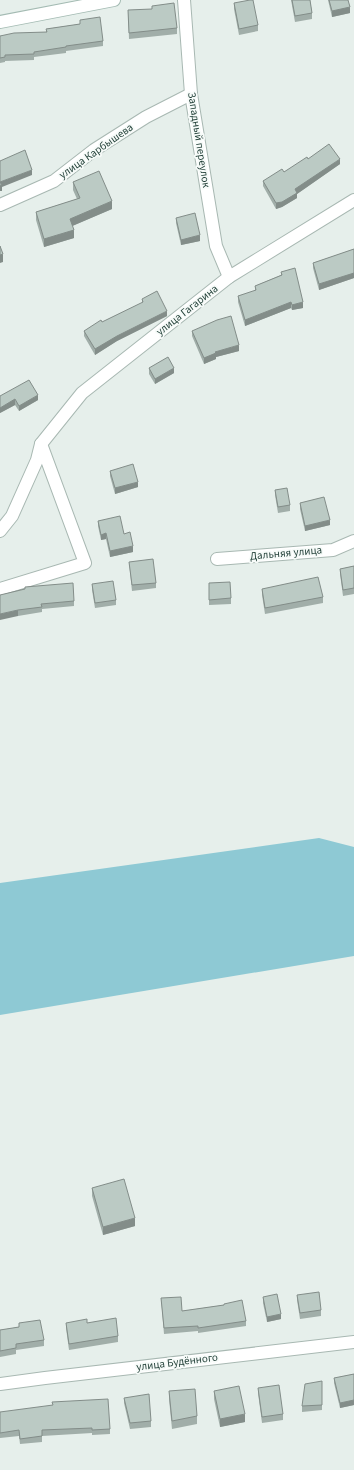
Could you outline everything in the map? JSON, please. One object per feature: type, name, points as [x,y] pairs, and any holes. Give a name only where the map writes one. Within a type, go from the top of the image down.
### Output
[{"type":"street","points":[[0,22],[114,0]]},
{"type":"street","name":"Западный переулок","points":[[184,0],[191,94],[216,246],[230,277]]},
{"type":"street","name":"улица Карбышева","points":[[0,205],[54,181],[94,150],[146,117],[191,94]]},
{"type":"street","name":"улица Гагарина","points":[[0,531],[12,516],[37,460],[41,444],[82,393],[230,277],[354,200]]},
{"type":"street","points":[[0,589],[86,562],[41,444]]},
{"type":"street","name":"Дальняя улица","points":[[217,559],[333,550],[354,541]]},
{"type":"street","name":"улица Будённого","points":[[0,1384],[354,1342]]},
{"type":"water","points":[[319,838],[354,847],[354,956],[0,1015],[0,883]]},
{"type":"building","points":[[253,0],[258,25],[239,29],[234,3]]},
{"type":"building","points":[[292,0],[310,0],[312,13],[295,16]]},
{"type":"building","points":[[329,0],[348,0],[350,7],[332,11]]},
{"type":"building","points":[[174,3],[177,28],[129,33],[128,10],[152,9],[152,6]]},
{"type":"building","points":[[100,17],[103,41],[34,52],[34,54],[5,55],[5,57],[0,58],[0,36],[14,33],[47,32],[46,29],[80,24],[80,20]]},
{"type":"building","points":[[329,144],[340,159],[295,189],[297,193],[282,202],[276,203],[263,181],[282,169],[284,172],[307,157],[308,159]]},
{"type":"building","points":[[25,150],[32,170],[0,182],[0,161]]},
{"type":"building","points":[[99,171],[112,201],[70,219],[74,230],[44,239],[36,212],[80,198],[73,182]]},
{"type":"building","points":[[195,213],[200,235],[181,240],[176,218]]},
{"type":"building","points":[[0,246],[3,254],[0,255]]},
{"type":"building","points":[[354,249],[354,273],[319,284],[313,263]]},
{"type":"building","points":[[295,268],[303,302],[292,305],[291,302],[245,320],[238,296],[256,290],[255,286],[282,275],[281,272]]},
{"type":"building","points":[[157,291],[167,311],[117,336],[95,349],[84,331],[101,320],[102,322],[143,302],[142,299]]},
{"type":"building","points":[[231,316],[239,345],[215,352],[216,353],[204,358],[192,331],[217,320]]},
{"type":"building","points":[[168,357],[174,368],[155,379],[149,368]]},
{"type":"building","points":[[29,380],[38,395],[19,406],[15,399],[0,408],[0,396]]},
{"type":"building","points":[[133,464],[138,482],[115,488],[110,471]]},
{"type":"building","points":[[287,488],[290,505],[278,507],[275,490]]},
{"type":"building","points":[[324,497],[330,520],[305,526],[300,503]]},
{"type":"building","points":[[120,516],[124,534],[130,532],[133,546],[110,551],[106,533],[101,535],[98,521]]},
{"type":"building","points":[[153,559],[156,583],[132,585],[129,562]]},
{"type":"building","points":[[354,566],[354,588],[343,590],[340,569]]},
{"type":"building","points":[[318,577],[323,597],[265,608],[262,589]]},
{"type":"building","points":[[113,581],[116,600],[95,603],[92,584]]},
{"type":"building","points":[[230,582],[231,598],[209,600],[209,583]]},
{"type":"building","points":[[73,583],[74,601],[41,604],[42,607],[0,614],[0,595],[25,589],[25,587]]},
{"type":"building","points":[[124,1179],[135,1218],[103,1227],[92,1188]]},
{"type":"building","points":[[319,1292],[321,1310],[300,1313],[297,1295]]},
{"type":"building","points":[[277,1294],[281,1314],[267,1317],[263,1297]]},
{"type":"building","points":[[181,1297],[182,1311],[224,1305],[242,1300],[246,1321],[198,1328],[198,1326],[164,1328],[161,1298]]},
{"type":"building","points":[[116,1318],[118,1336],[69,1344],[66,1323],[87,1319],[87,1323]]},
{"type":"building","points":[[40,1320],[44,1340],[16,1344],[16,1348],[0,1351],[0,1330],[19,1327],[19,1323]]},
{"type":"building","points":[[354,1374],[354,1400],[340,1403],[334,1378]]},
{"type":"building","points":[[322,1381],[322,1405],[302,1406],[305,1384]]},
{"type":"building","points":[[279,1385],[283,1414],[262,1417],[258,1388]]},
{"type":"building","points":[[239,1386],[245,1414],[220,1419],[214,1391]]},
{"type":"building","points":[[195,1389],[197,1416],[172,1421],[169,1391]]},
{"type":"building","points":[[149,1394],[151,1421],[130,1423],[124,1398]]},
{"type":"building","points":[[108,1399],[110,1429],[92,1430],[92,1428],[42,1430],[42,1436],[20,1439],[19,1430],[0,1433],[0,1412],[53,1405],[52,1402]]}]
